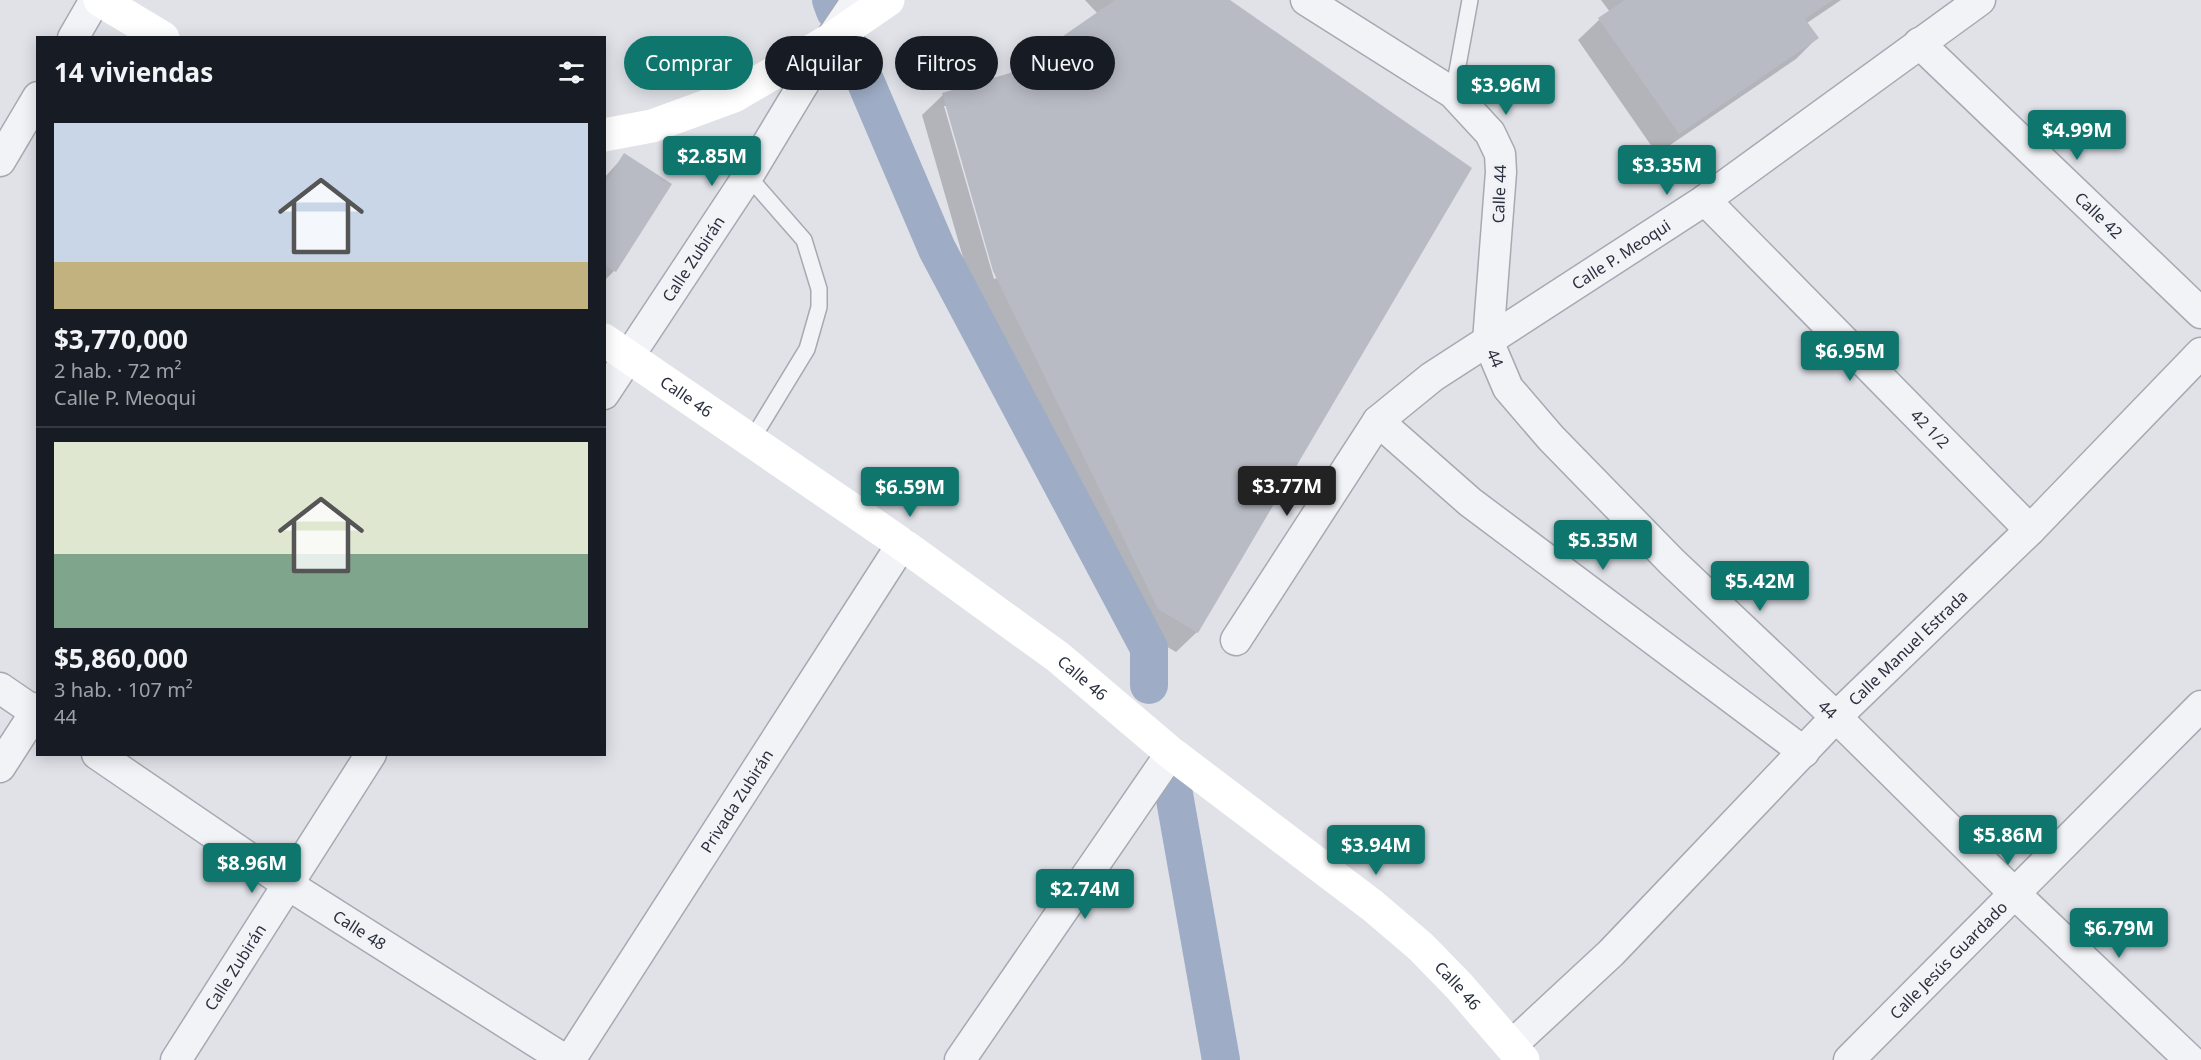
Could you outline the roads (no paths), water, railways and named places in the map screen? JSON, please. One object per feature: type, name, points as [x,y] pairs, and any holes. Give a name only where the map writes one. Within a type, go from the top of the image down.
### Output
[{"type":"street","points":[[74,36],[95,0]]},
{"type":"street","points":[[100,0],[160,36]]},
{"type":"street","name":"Calle Zubirán","points":[[833,36],[858,0]]},
{"type":"street","points":[[836,36],[888,0]]},
{"type":"street","name":"Calle 44","points":[[1306,0],[1453,93],[1490,133],[1500,154],[1500,203],[1488,341]]},
{"type":"street","name":"Calle P. Meoqui","points":[[1236,640],[1378,421],[1432,377],[1705,200],[1980,0]]},
{"type":"street","name":"Calle 42","points":[[1919,43],[2201,312]]},
{"type":"street","points":[[606,135],[652,126],[734,96],[765,78]]},
{"type":"street","name":"Calle Zubirán","points":[[606,387],[617,349],[748,176],[800,90]]},
{"type":"street","points":[[0,161],[36,100]]},
{"type":"street","name":"42 1/2","points":[[1705,200],[2030,530]]},
{"type":"street","name":"44","points":[[1488,341],[1508,388],[1551,438],[1672,562],[1836,717],[2014,893],[2192,1056]]},
{"type":"street","name":"Calle 46","points":[[617,349],[902,544],[1058,657],[1171,753],[1373,906],[1421,947],[1518,1053]]},
{"type":"street","name":"Calle Manuel Estrada","points":[[1518,1053],[1836,717],[2030,530],[2201,352]]},
{"type":"street","points":[[1378,421],[1470,502],[1804,752]]},
{"type":"street","name":"Privada Zubirán","points":[[570,1060],[902,544]]},
{"type":"street","points":[[0,688],[36,710]]},
{"type":"street","name":"Calle Jesús Guardado","points":[[1849,1060],[2201,706]]},
{"type":"street","points":[[0,767],[36,713]]},
{"type":"street","points":[[960,1060],[1171,753]]},
{"type":"street","name":"Calle 48","points":[[100,756],[287,884],[565,1060]]},
{"type":"street","name":"Calle Zubirán","points":[[176,1060],[370,756]]},
{"type":"lane","points":[[1453,93],[1470,0]]},
{"type":"lane","points":[[748,176],[804,240],[819,289],[819,307],[807,349],[751,441]]},
{"type":"waterway","points":[[831,0],[835,11]]},
{"type":"waterway","points":[[869,90],[937,249],[1149,648],[1149,685]]},
{"type":"waterway","points":[[1174,794],[1221,1060]]}]
